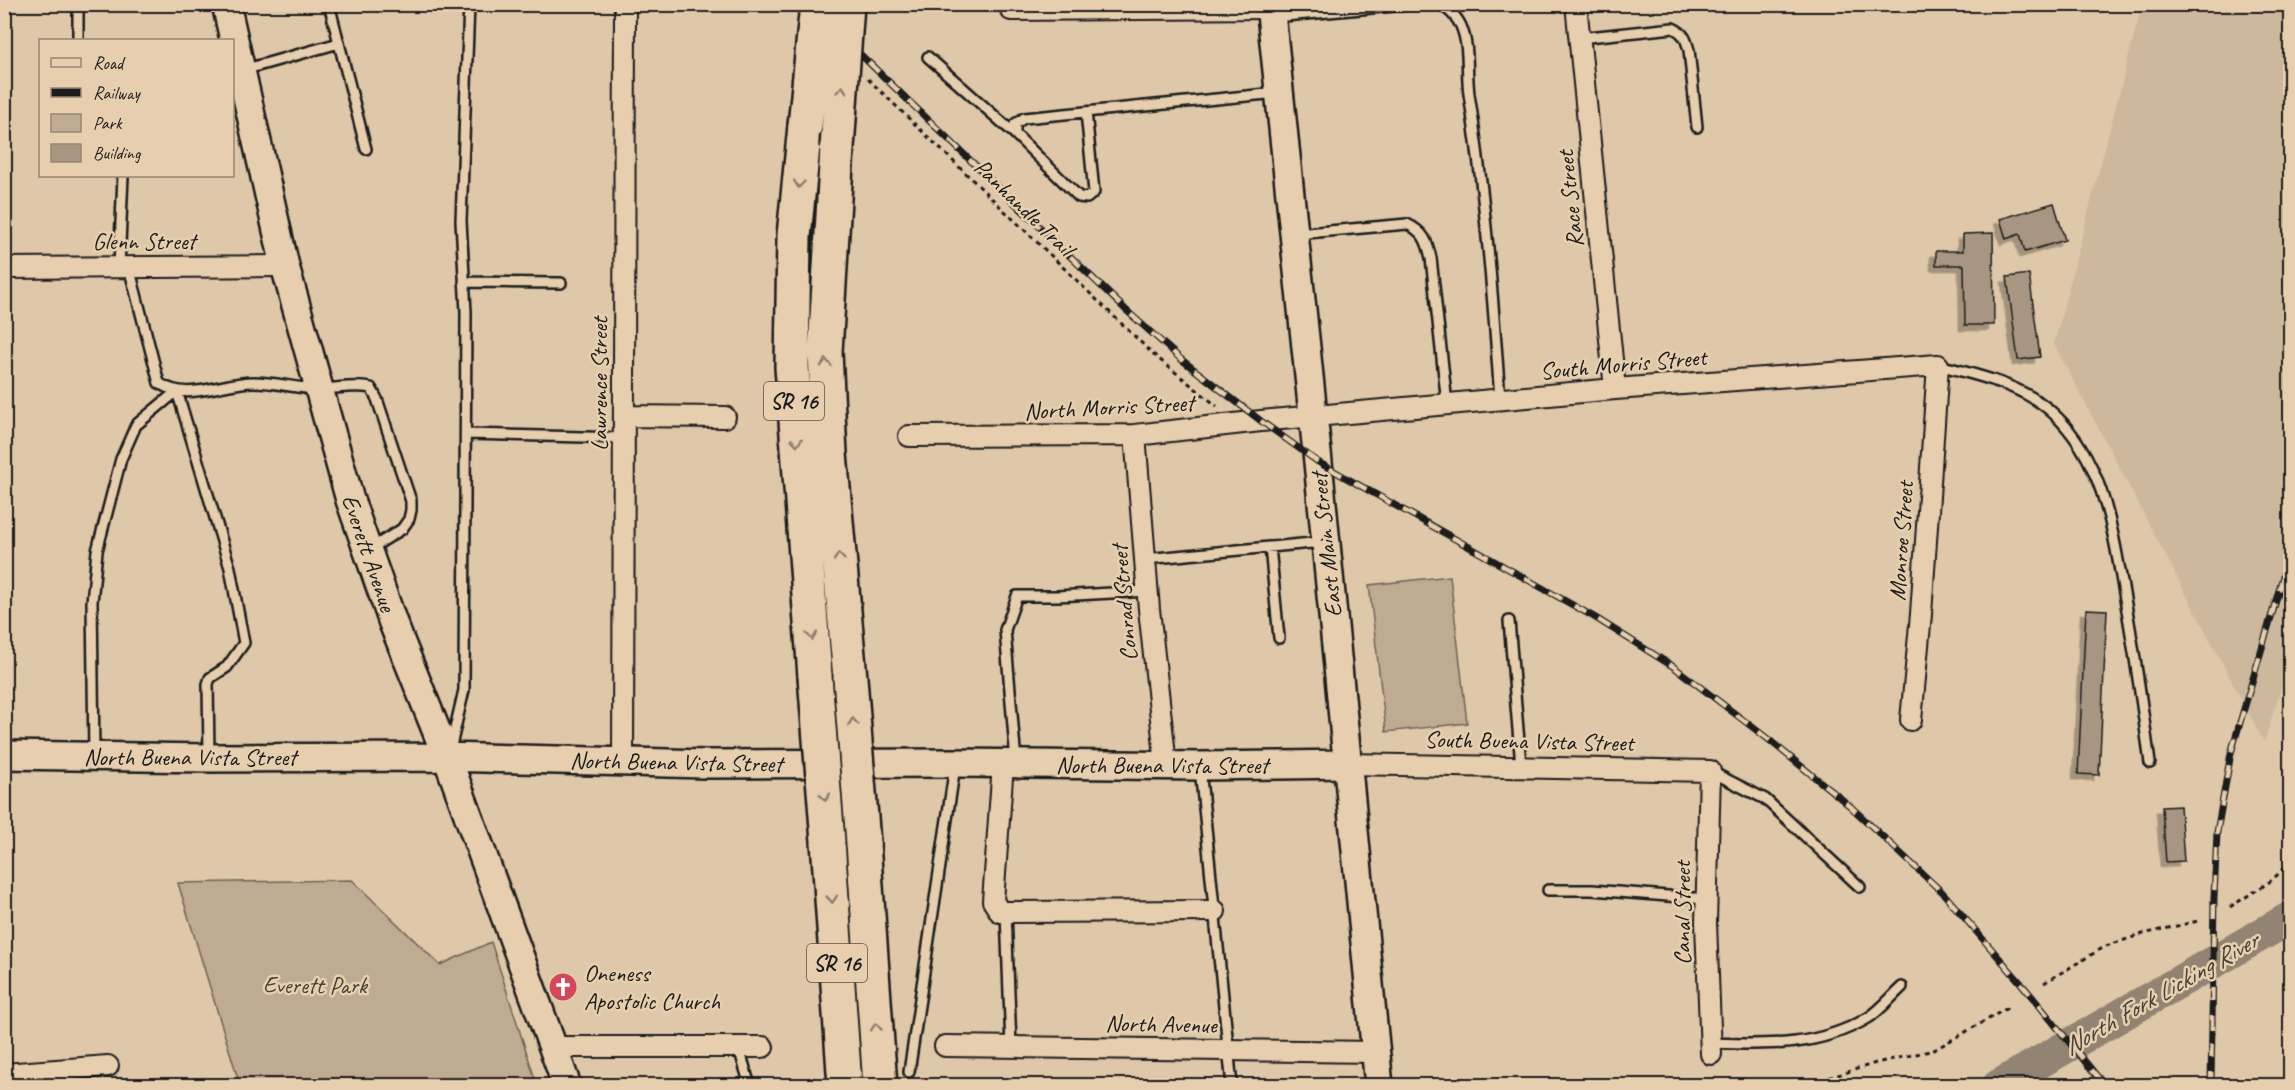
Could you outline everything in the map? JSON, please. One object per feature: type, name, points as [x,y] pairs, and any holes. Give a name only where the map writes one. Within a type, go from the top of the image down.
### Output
[{"type":"highway","name":"SR 16","points":[[817,4],[794,236],[792,367],[845,1086]]},
{"type":"highway","name":"SR 16","points":[[848,4],[825,352],[830,454],[850,678],[880,1086]]},
{"type":"street","name":"Everett Avenue","points":[[226,4],[234,39]]},
{"type":"street","name":"Lawrence Street","points":[[623,763],[625,4]]},
{"type":"street","name":"Race Street","points":[[1576,4],[1615,389]]},
{"type":"street","points":[[1011,10],[1270,10]]},
{"type":"street","name":"East Main Street","points":[[1270,10],[1318,462],[1379,1086]]},
{"type":"street","name":"Everett Avenue","points":[[234,40],[285,266],[318,389],[367,551],[393,623],[447,757],[567,1086]]},
{"type":"street","name":"Glenn Street","points":[[4,268],[285,266]]},
{"type":"street","name":"South Morris Street","points":[[1312,418],[1615,389],[1938,365]]},
{"type":"street","name":"Monroe Street","points":[[1911,720],[1923,591],[1938,365]]},
{"type":"street","points":[[625,416],[725,417]]},
{"type":"street","name":"North Morris Street","points":[[909,436],[1135,435],[1312,418]]},
{"type":"street","name":"Conrad Street","points":[[1135,435],[1166,765]]},
{"type":"street","name":"North Buena Vista Street","points":[[4,755],[209,758],[447,757],[623,763],[1200,766],[1348,764]]},
{"type":"street","points":[[1010,764],[993,901],[1000,912],[1215,911]]},
{"type":"street","name":"South Buena Vista Street","points":[[1348,764],[1710,771]]},
{"type":"street","name":"Canal Street","points":[[1710,771],[1706,899],[1711,1049]]},
{"type":"street","name":"North Avenue","points":[[945,1046],[1376,1052]]},
{"type":"street","points":[[552,1047],[764,1047]]},
{"type":"street","points":[[4,1074],[108,1066]]},
{"type":"lane","points":[[78,4],[78,39]]},
{"type":"lane","points":[[328,4],[366,149]]},
{"type":"lane","points":[[447,757],[464,690],[466,312],[462,189],[469,4]]},
{"type":"lane","points":[[1270,10],[1416,4]]},
{"type":"lane","points":[[1438,4],[1446,7],[1460,24],[1466,46],[1467,82],[1489,245],[1500,399]]},
{"type":"lane","points":[[1579,38],[1673,28],[1680,32],[1686,39],[1689,50],[1697,127]]},
{"type":"lane","points":[[241,71],[339,43]]},
{"type":"lane","points":[[928,57],[1015,134],[1079,197],[1087,198],[1094,192],[1086,112]]},
{"type":"lane","points":[[1015,134],[1015,124],[1024,118],[1279,93]]},
{"type":"lane","points":[[123,177],[124,267],[159,383],[182,393],[254,382],[318,389],[361,386],[370,388],[376,399],[411,501],[408,519],[402,529],[367,551]]},
{"type":"lane","points":[[1293,234],[1407,224],[1419,229],[1426,239],[1431,258],[1447,404]]},
{"type":"lane","points":[[464,282],[561,283]]},
{"type":"lane","points":[[1938,365],[1985,376],[2016,389],[2052,412],[2086,453],[2104,496],[2112,531],[2134,646],[2150,763]]},
{"type":"lane","points":[[94,756],[92,602],[97,551],[121,459],[136,425],[177,391]]},
{"type":"lane","points":[[177,391],[230,568],[244,644],[227,667],[210,678],[208,684],[209,758]]},
{"type":"lane","points":[[466,434],[625,438]]},
{"type":"lane","points":[[1145,560],[1326,542]]},
{"type":"lane","points":[[1270,547],[1279,638]]},
{"type":"lane","points":[[1010,764],[1005,630],[1017,596],[1148,591]]},
{"type":"lane","points":[[1509,621],[1521,766]]},
{"type":"lane","points":[[909,1072],[956,763]]},
{"type":"lane","points":[[1200,766],[1232,1086]]},
{"type":"lane","points":[[1710,771],[1766,799],[1860,887]]},
{"type":"lane","points":[[1548,890],[1592,890],[1706,899]]},
{"type":"lane","points":[[1006,912],[1011,1047]]},
{"type":"lane","points":[[1711,1049],[1776,1045],[1828,1037],[1869,1017],[1902,987]]},
{"type":"lane","points":[[738,1047],[750,1086]]},
{"type":"path","name":"Panhandle Trail","points":[[860,71],[1154,355],[1212,403],[1244,423]]},
{"type":"path","points":[[2230,907],[2268,883],[2290,864]]},
{"type":"path","points":[[2044,983],[2106,946],[2143,934],[2198,921]]},
{"type":"path","points":[[1803,1086],[1876,1063],[1934,1050],[2009,1007]]},
{"type":"shaded area","points":[[2142,5],[2290,5],[2290,660],[2264,742],[2054,344]]},
{"type":"green space","points":[[1450,576],[1467,723],[1386,732],[1369,585]]},
{"type":"green space","name":"Everett Park","points":[[352,880],[440,965],[491,942],[537,1085],[240,1085],[178,883]]},
{"type":"building","points":[[2054,203],[2065,240],[2025,252],[2020,234],[2006,239],[2000,219]]},
{"type":"building","points":[[1993,233],[1994,325],[1965,325],[1964,265],[1936,265],[1936,251],[1963,251],[1963,234]]},
{"type":"building","points":[[2029,274],[2040,357],[2018,360],[2007,277]]},
{"type":"building","points":[[2086,609],[2107,610],[2099,775],[2078,774]]},
{"type":"building","points":[[2180,806],[2184,861],[2166,862],[2162,807]]},
{"type":"waterway","name":"North Fork Licking River","points":[[1998,1086],[2290,918]]},
{"type":"railway","points":[[808,4],[1127,311],[1182,360],[1261,421],[1318,462],[1594,617],[1674,667],[1850,806],[1943,893],[2105,1086]]},
{"type":"railway","points":[[2211,1086],[2217,832],[2231,753],[2290,553]]},
{"type":"place","name":"Oneness Apostolic Church","points":[[563,987]]}]
